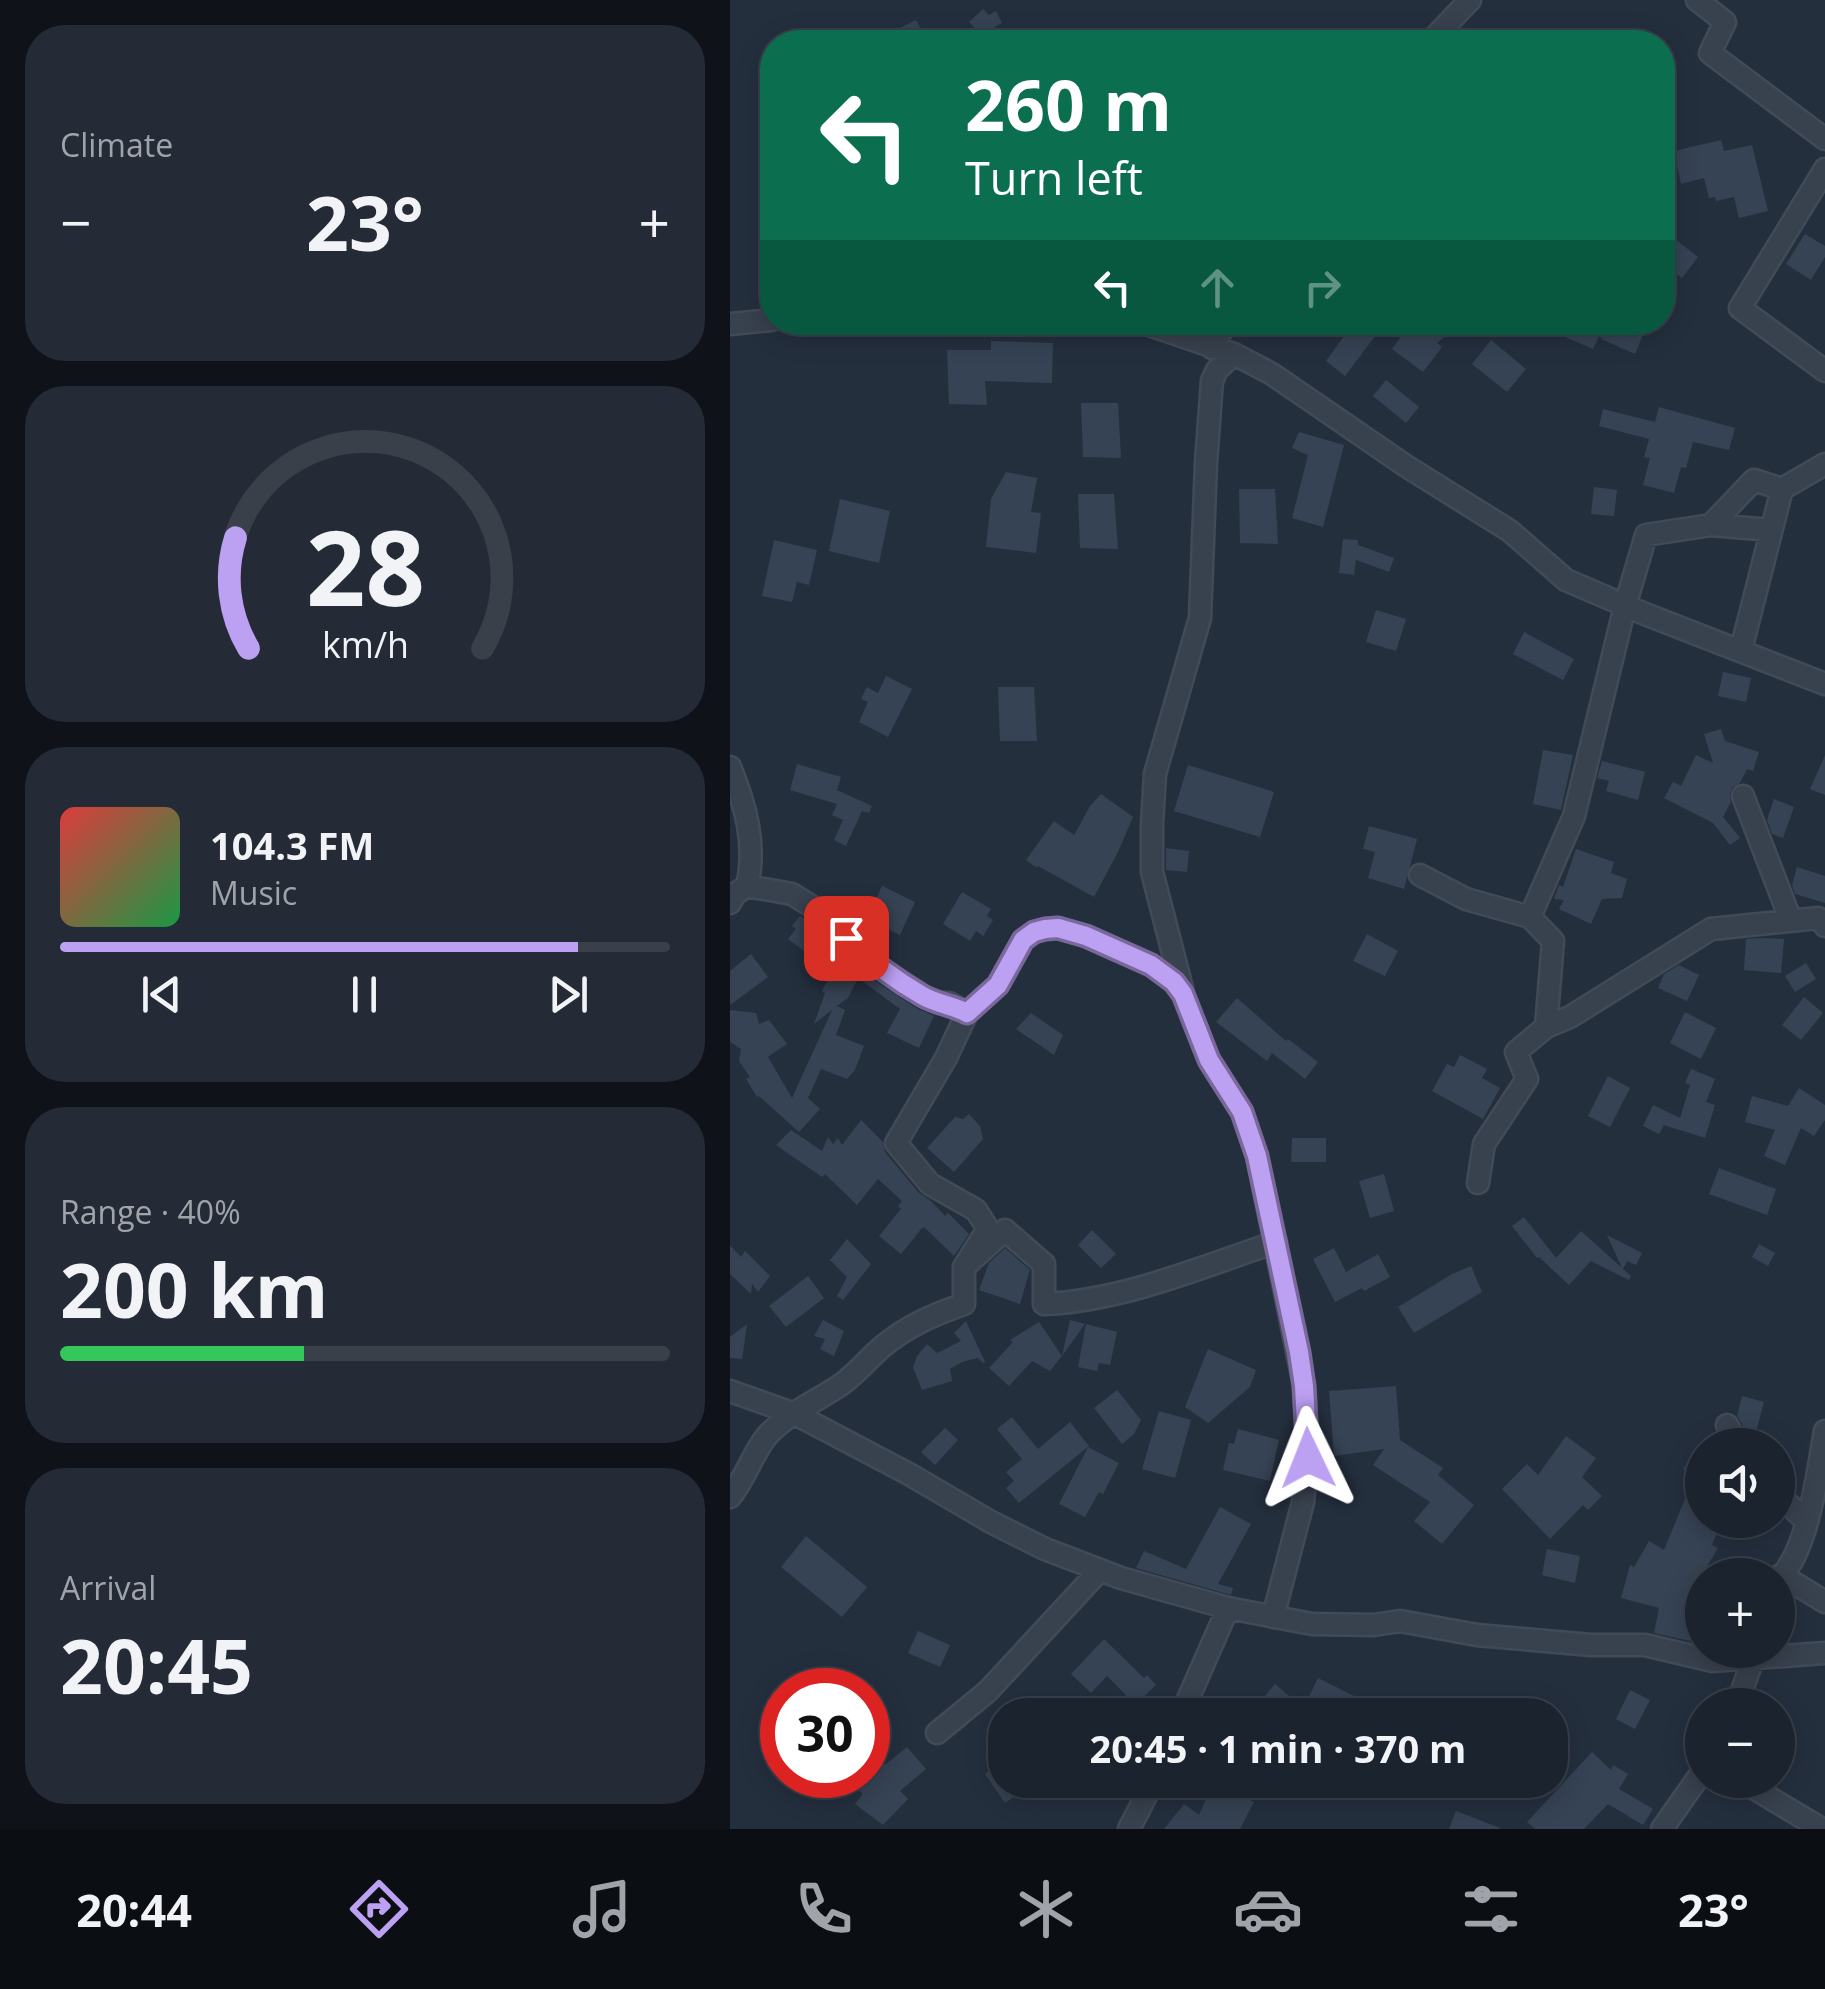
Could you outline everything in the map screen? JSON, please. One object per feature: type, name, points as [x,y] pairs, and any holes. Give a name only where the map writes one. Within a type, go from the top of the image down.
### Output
[{"type":"street","points":[[1441,30],[1470,0]]},
{"type":"street","points":[[1698,0],[1725,22],[1710,53],[1825,139]]},
{"type":"street","points":[[1825,169],[1740,308],[1825,371]]},
{"type":"street","points":[[730,324],[760,321]]},
{"type":"street","points":[[1176,335],[1234,354],[1284,382],[1510,531],[1566,580],[1825,684]]},
{"type":"street","points":[[1212,348],[1219,335]]},
{"type":"street","points":[[1234,354],[1212,381],[1200,618],[1155,774],[1152,872],[1188,1005],[1209,1060],[1242,1112],[1257,1156],[1304,1386],[1308,1458],[1303,1502],[1273,1616]]},
{"type":"street","points":[[1741,650],[1782,489],[1825,464]]},
{"type":"street","points":[[1711,525],[1754,480],[1782,489]]},
{"type":"street","points":[[1530,916],[1574,816],[1646,535],[1711,525],[1771,530]]},
{"type":"street","points":[[730,766],[747,811],[752,849],[748,886]]},
{"type":"street","points":[[1742,796],[1790,921]]},
{"type":"street","points":[[1420,875],[1466,899],[1530,916],[1554,941],[1546,1027]]},
{"type":"street","points":[[730,902],[748,886],[792,894],[835,920],[846,938],[882,969],[923,996],[950,1003],[967,1013]]},
{"type":"street","points":[[1478,1182],[1484,1144],[1527,1079],[1516,1052],[1546,1027],[1570,1018],[1711,929],[1818,918],[1825,926]]},
{"type":"street","points":[[730,1496],[763,1441],[780,1422],[856,1374],[910,1326],[964,1304],[964,1268],[988,1230],[976,1210],[930,1184],[896,1143],[946,1058],[967,1013],[998,985],[1023,940],[1034,932],[1058,928],[1086,936],[1151,965],[1174,982],[1188,1005]]},
{"type":"street","points":[[964,1268],[1005,1230],[1044,1264],[1044,1304],[1074,1303],[1110,1297],[1276,1242]]},
{"type":"street","points":[[730,1390],[795,1414],[1045,1549],[1100,1570],[1228,1608],[1312,1624],[1400,1621],[1477,1635],[1591,1645],[1645,1644],[1685,1654]]},
{"type":"street","points":[[1727,1424],[1729,1428]]},
{"type":"street","points":[[1793,1558],[1806,1521],[1825,1431]]},
{"type":"street","points":[[1795,1510],[1806,1521]]},
{"type":"street","points":[[937,1733],[988,1691],[1100,1570]]},
{"type":"street","points":[[1795,1590],[1825,1602]]},
{"type":"street","points":[[1188,1698],[1228,1608]]},
{"type":"street","points":[[1795,1653],[1825,1653]]},
{"type":"street","points":[[1662,1829],[1685,1796]]},
{"type":"street","points":[[1129,1829],[1145,1798]]},
{"type":"street","points":[[1770,1798],[1822,1829]]},
{"type":"building","points":[[983,9],[989,15],[996,11],[1002,23],[994,27],[997,30],[977,30],[969,22]]},
{"type":"building","points":[[916,20],[921,30],[896,30]]},
{"type":"building","points":[[1721,140],[1724,151],[1752,145],[1768,211],[1739,218],[1734,197],[1716,201],[1715,197],[1709,198],[1704,178],[1681,184],[1675,151]]},
{"type":"building","points":[[1805,234],[1825,246],[1825,257],[1811,280],[1786,264]]},
{"type":"building","points":[[1675,239],[1698,257],[1682,278],[1675,273]]},
{"type":"building","points":[[1345,335],[1376,335],[1345,376],[1326,361]]},
{"type":"building","points":[[1402,335],[1447,335],[1437,343],[1442,347],[1423,372],[1392,349]]},
{"type":"building","points":[[1563,335],[1600,335],[1593,349]]},
{"type":"building","points":[[1603,335],[1643,335],[1635,354],[1601,339]]},
{"type":"building","points":[[1491,340],[1526,369],[1507,392],[1472,364]]},
{"type":"building","points":[[991,341],[1053,343],[1052,383],[985,381],[987,405],[949,404],[947,350],[991,350]]},
{"type":"building","points":[[1386,380],[1419,407],[1406,423],[1373,396]]},
{"type":"building","points":[[1081,403],[1118,403],[1121,458],[1083,457]]},
{"type":"building","points":[[1659,407],[1735,428],[1729,450],[1693,442],[1674,493],[1643,485],[1650,458],[1644,457],[1649,439],[1599,426],[1603,409],[1655,422]]},
{"type":"building","points":[[1299,432],[1344,445],[1323,527],[1292,518],[1308,455],[1292,448]]},
{"type":"building","points":[[1006,472],[1037,478],[1031,512],[1041,513],[1036,553],[986,547],[991,499]]},
{"type":"building","points":[[1594,487],[1617,490],[1614,516],[1591,514]]},
{"type":"building","points":[[1239,489],[1275,489],[1278,544],[1240,543]]},
{"type":"building","points":[[1078,494],[1114,494],[1118,549],[1080,548]]},
{"type":"building","points":[[840,499],[890,511],[879,563],[829,551]]},
{"type":"building","points":[[1343,539],[1358,540],[1358,545],[1394,558],[1389,572],[1356,560],[1354,575],[1339,573]]},
{"type":"building","points":[[774,540],[817,550],[809,585],[797,582],[792,602],[762,596]]},
{"type":"building","points":[[1376,610],[1406,619],[1396,651],[1366,642]]},
{"type":"building","points":[[1524,632],[1574,659],[1563,680],[1513,654]]},
{"type":"building","points":[[1723,672],[1751,678],[1746,702],[1718,696]]},
{"type":"building","points":[[886,676],[912,689],[888,737],[859,722],[868,702],[861,699],[867,687],[878,693]]},
{"type":"building","points":[[998,687],[1034,687],[1037,741],[1000,741]]},
{"type":"building","points":[[1721,729],[1725,741],[1759,752],[1753,771],[1747,769],[1730,793],[1731,802],[1723,817],[1740,838],[1730,845],[1713,823],[1664,798],[1673,782],[1681,786],[1696,755],[1713,763],[1704,734]]},
{"type":"building","points":[[1543,750],[1573,755],[1561,810],[1533,804]]},
{"type":"building","points":[[1825,755],[1825,795],[1810,789]]},
{"type":"building","points":[[1602,761],[1645,772],[1638,800],[1606,791],[1609,781],[1597,778]]},
{"type":"building","points":[[797,764],[841,777],[837,790],[872,806],[869,813],[862,811],[846,846],[834,840],[843,820],[832,815],[837,804],[790,790]]},
{"type":"building","points":[[1188,765],[1274,792],[1260,837],[1174,811]]},
{"type":"building","points":[[1101,794],[1133,817],[1094,897],[1026,860],[1054,821],[1074,835]]},
{"type":"building","points":[[1774,799],[1794,807],[1783,838],[1772,834],[1767,820]]},
{"type":"building","points":[[1369,826],[1417,839],[1404,889],[1368,878],[1375,852],[1363,849]]},
{"type":"building","points":[[1166,848],[1189,851],[1187,872],[1166,870]]},
{"type":"building","points":[[1576,849],[1614,862],[1611,873],[1627,879],[1622,898],[1602,899],[1591,924],[1559,909],[1564,900],[1554,899],[1559,885],[1563,887]]},
{"type":"building","points":[[1797,867],[1825,876],[1825,903],[1795,894],[1792,885]]},
{"type":"building","points":[[882,886],[915,902],[900,935],[867,919]]},
{"type":"building","points":[[962,892],[991,909],[987,916],[993,920],[983,936],[976,931],[970,941],[943,924]]},
{"type":"building","points":[[800,916],[828,936],[812,957],[788,939]]},
{"type":"building","points":[[1367,934],[1398,951],[1385,976],[1353,961]]},
{"type":"building","points":[[1746,939],[1784,939],[1781,973],[1744,970]]},
{"type":"building","points":[[751,954],[768,977],[730,1005],[730,971]]},
{"type":"building","points":[[839,957],[934,1016],[919,1048],[887,1033],[900,1009],[858,978],[848,998],[837,1006],[845,1010],[836,1035],[864,1046],[855,1070],[847,1079],[821,1069],[808,1098],[820,1109],[799,1132],[757,1097],[746,1079],[750,1077],[739,1061],[741,1049],[730,1042],[730,1010],[756,1013],[759,1024],[769,1020],[787,1044],[768,1057],[792,1098],[832,1010],[814,1024],[825,993],[822,991]]},
{"type":"building","points":[[1806,963],[1816,979],[1795,992],[1785,976]]},
{"type":"building","points":[[1679,965],[1699,975],[1687,1001],[1658,988],[1664,974]]},
{"type":"building","points":[[1804,997],[1823,1013],[1801,1040],[1782,1025]]},
{"type":"building","points":[[1237,998],[1286,1041],[1318,1062],[1305,1079],[1272,1053],[1267,1061],[1216,1022]]},
{"type":"building","points":[[1685,1012],[1716,1028],[1701,1059],[1670,1043]]},
{"type":"building","points":[[1031,1013],[1063,1035],[1054,1055],[1016,1029]]},
{"type":"building","points":[[1460,1055],[1487,1069],[1482,1078],[1500,1088],[1483,1119],[1432,1091],[1447,1064],[1454,1067]]},
{"type":"building","points":[[1691,1069],[1715,1079],[1706,1102],[1715,1105],[1705,1138],[1664,1125],[1659,1134],[1643,1126],[1653,1105],[1680,1118]]},
{"type":"building","points":[[1608,1076],[1630,1088],[1610,1127],[1588,1116]]},
{"type":"building","points":[[1799,1088],[1825,1105],[1825,1120],[1814,1136],[1801,1128],[1785,1165],[1764,1156],[1775,1130],[1745,1122],[1752,1096],[1788,1106]]},
{"type":"building","points":[[969,1114],[980,1126],[983,1139],[954,1172],[927,1148],[955,1117],[963,1119]]},
{"type":"building","points":[[861,1120],[883,1142],[885,1152],[919,1193],[969,1234],[954,1256],[925,1228],[901,1254],[879,1236],[901,1209],[898,1206],[902,1201],[878,1179],[857,1205],[825,1174],[822,1177],[776,1145],[791,1130],[822,1151],[828,1137],[833,1144],[838,1138],[842,1145]]},
{"type":"building","points":[[1292,1138],[1326,1138],[1326,1162],[1291,1162]]},
{"type":"building","points":[[1719,1168],[1776,1189],[1767,1215],[1709,1194]]},
{"type":"building","points":[[1384,1174],[1394,1211],[1370,1218],[1359,1181]]},
{"type":"building","points":[[1524,1217],[1556,1258],[1581,1231],[1622,1268],[1607,1235],[1642,1253],[1636,1265],[1627,1261],[1623,1269],[1631,1276],[1629,1280],[1591,1261],[1569,1285],[1537,1258],[1512,1226]]},
{"type":"building","points":[[1092,1230],[1116,1254],[1101,1268],[1078,1245]]},
{"type":"building","points":[[847,1239],[871,1264],[843,1300],[837,1296],[847,1277],[830,1260]]},
{"type":"building","points":[[1759,1244],[1775,1253],[1768,1266],[1752,1257]]},
{"type":"building","points":[[730,1245],[741,1257],[745,1251],[770,1276],[758,1292],[752,1284],[751,1294],[730,1274]]},
{"type":"building","points":[[1005,1248],[1030,1270],[1020,1304],[979,1290],[989,1263]]},
{"type":"building","points":[[1334,1248],[1346,1272],[1378,1254],[1390,1277],[1335,1302],[1313,1259]]},
{"type":"building","points":[[1471,1266],[1482,1292],[1414,1333],[1398,1307]]},
{"type":"building","points":[[808,1276],[824,1298],[786,1327],[769,1306]]},
{"type":"building","points":[[823,1320],[844,1331],[834,1356],[820,1349],[825,1339],[814,1336]]},
{"type":"building","points":[[1070,1320],[1085,1324],[1062,1356]]},
{"type":"building","points":[[966,1321],[985,1362],[978,1358],[962,1362],[950,1369],[952,1381],[922,1390],[913,1367],[917,1356],[927,1344],[937,1353],[961,1341],[954,1333]]},
{"type":"building","points":[[1039,1322],[1062,1356],[1050,1371],[1032,1361],[1009,1386],[989,1368],[1013,1342],[1010,1340]]},
{"type":"building","points":[[747,1324],[742,1359],[730,1358],[730,1337]]},
{"type":"building","points":[[1086,1324],[1117,1332],[1110,1365],[1099,1363],[1097,1371],[1078,1367]]},
{"type":"building","points":[[1208,1349],[1256,1370],[1250,1387],[1208,1423],[1185,1407]]},
{"type":"building","points":[[1396,1386],[1400,1440],[1443,1468],[1438,1475],[1474,1505],[1442,1544],[1414,1521],[1430,1502],[1373,1465],[1384,1449],[1334,1456],[1329,1391]]},
{"type":"building","points":[[1117,1390],[1141,1420],[1134,1434],[1122,1444],[1094,1408]]},
{"type":"building","points":[[1742,1396],[1764,1402],[1757,1428],[1744,1428],[1737,1416]]},
{"type":"building","points":[[1159,1411],[1191,1420],[1175,1478],[1142,1469]]},
{"type":"building","points":[[1012,1417],[1038,1449],[1070,1422],[1089,1446],[1019,1503],[1006,1488],[1014,1481],[1006,1472],[1022,1459],[997,1429]]},
{"type":"building","points":[[945,1428],[958,1440],[935,1465],[921,1452]]},
{"type":"building","points":[[1238,1429],[1279,1440],[1270,1481],[1223,1470],[1229,1443],[1234,1444]]},
{"type":"building","points":[[1566,1436],[1596,1458],[1582,1477],[1602,1496],[1588,1510],[1583,1505],[1550,1539],[1502,1489],[1527,1464],[1538,1475]]},
{"type":"building","points":[[1088,1447],[1119,1463],[1085,1517],[1059,1504]]},
{"type":"building","points":[[1685,1499],[1685,1538],[1715,1538],[1712,1545],[1718,1548],[1712,1558],[1685,1558],[1685,1640],[1654,1633],[1659,1608],[1621,1598],[1630,1565],[1634,1567],[1649,1541],[1664,1550]]},
{"type":"building","points":[[1220,1507],[1251,1524],[1218,1584],[1233,1588],[1231,1595],[1136,1568],[1144,1551],[1186,1569]]},
{"type":"building","points":[[806,1536],[867,1587],[842,1617],[781,1567]]},
{"type":"building","points":[[1547,1549],[1580,1556],[1575,1583],[1542,1575]]},
{"type":"building","points":[[918,1631],[950,1645],[940,1667],[908,1653]]},
{"type":"building","points":[[1104,1639],[1156,1685],[1143,1698],[1123,1698],[1126,1695],[1107,1676],[1091,1693],[1071,1674]]},
{"type":"building","points":[[1318,1678],[1358,1698],[1308,1698]]},
{"type":"building","points":[[1275,1684],[1291,1698],[1267,1698]]},
{"type":"building","points":[[1630,1690],[1650,1700],[1635,1729],[1616,1719]]},
{"type":"building","points":[[907,1747],[926,1769],[900,1791],[908,1799],[883,1825],[855,1804],[860,1798],[890,1798],[890,1761]]},
{"type":"building","points":[[1592,1752],[1611,1770],[1613,1765],[1628,1774],[1619,1789],[1653,1809],[1643,1825],[1608,1804],[1584,1829],[1535,1829],[1527,1822],[1549,1798],[1568,1798],[1568,1778]]},
{"type":"building","points":[[1206,1798],[1247,1798],[1254,1802],[1240,1829],[1164,1829],[1184,1804],[1199,1815]]},
{"type":"building","points":[[1456,1811],[1500,1828],[1500,1829],[1449,1829]]},
{"type":"route","points":[[846,938],[866,958],[923,996],[950,1003],[967,1013],[998,985],[1023,940],[1045,929],[1058,928],[1086,936],[1151,965],[1174,982],[1183,994],[1209,1060],[1242,1112],[1257,1156],[1299,1352],[1308,1458]]}]
